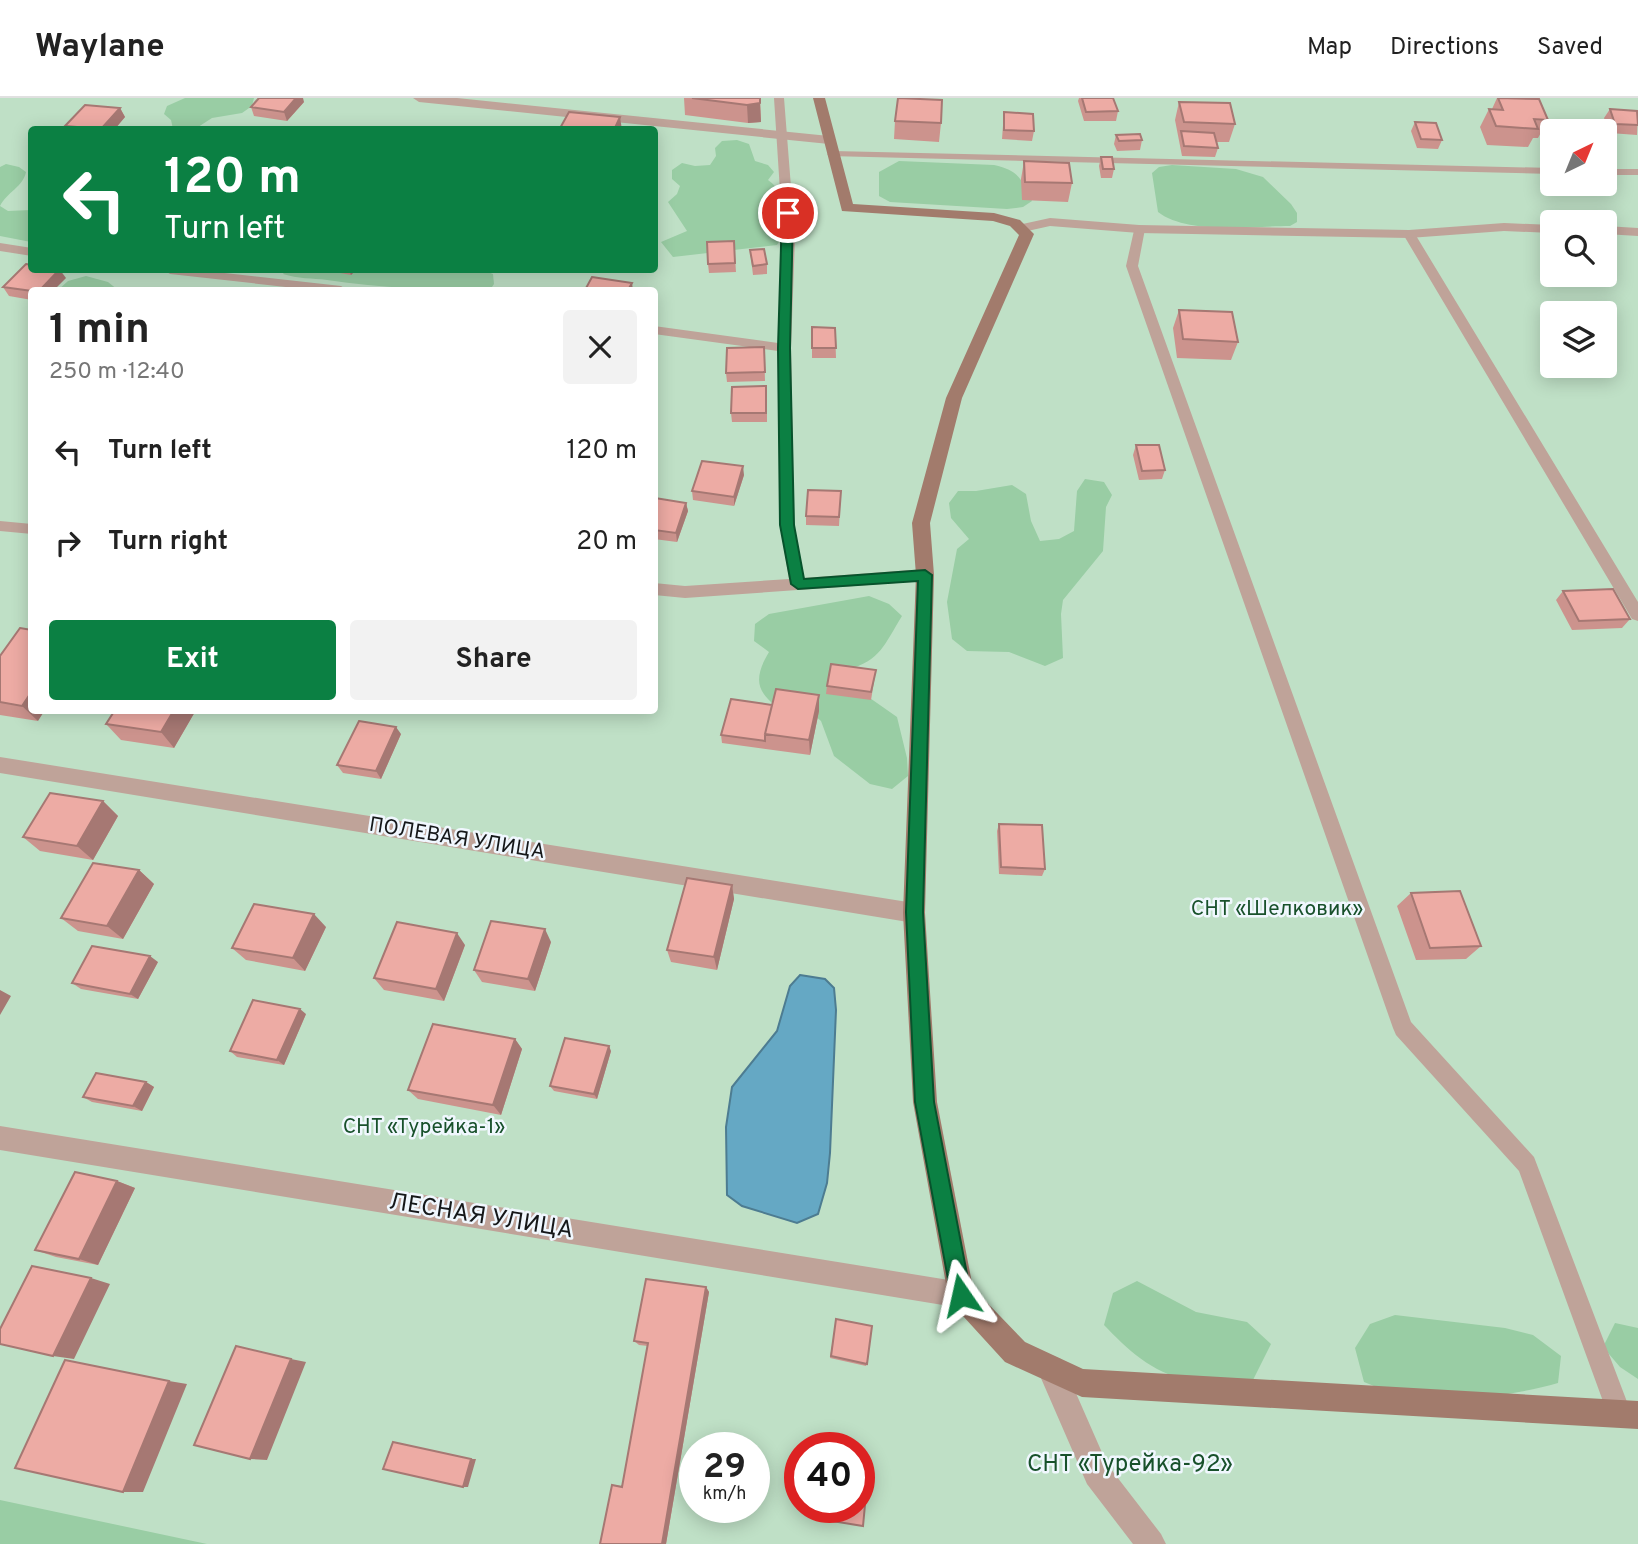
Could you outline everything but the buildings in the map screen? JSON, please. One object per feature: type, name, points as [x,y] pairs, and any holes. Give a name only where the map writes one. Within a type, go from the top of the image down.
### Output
[{"type":"street","points":[[419,98],[784,135],[831,147]]},
{"type":"street","points":[[819,98],[847,208],[994,217],[1023,228],[1050,222],[1139,229],[1409,234],[1504,227],[1540,228]]},
{"type":"street","points":[[1023,228],[1027,234],[1026,242],[954,398],[922,523],[925,575],[914,912],[925,1102],[961,1295],[1015,1352],[1082,1383],[1629,1415]]},
{"type":"street","points":[[1617,231],[1638,232]]},
{"type":"street","name":"ПОЛЕВАЯ УЛИЦА","points":[[0,765],[914,912]]},
{"type":"street","name":"ЛЕСНАЯ УЛИЦА","points":[[0,1138],[961,1295]]},
{"type":"street","points":[[1051,1369],[1097,1475],[1151,1544]]},
{"type":"lane","points":[[779,98],[784,135],[789,238],[784,348],[787,525],[798,584]]},
{"type":"lane","points":[[831,147],[1070,162],[1540,171]]},
{"type":"lane","points":[[1617,172],[1638,172]]},
{"type":"lane","points":[[1139,229],[1132,266],[1404,1028],[1527,1164],[1629,1415]]},
{"type":"lane","points":[[1409,234],[1638,615]]},
{"type":"lane","points":[[0,247],[28,250]]},
{"type":"lane","points":[[196,273],[315,287]]},
{"type":"lane","points":[[658,331],[784,348]]},
{"type":"lane","points":[[0,526],[28,529]]},
{"type":"lane","points":[[658,589],[685,592],[925,575]]},
{"type":"green space","points":[[0,98],[1638,98],[1638,1544],[0,1544]]},
{"type":"green space","points":[[185,98],[254,98],[252,106],[242,113],[212,118],[200,126],[172,126],[171,120],[164,114],[167,106]]},
{"type":"green space","points":[[737,140],[749,144],[755,161],[768,165],[774,172],[768,180],[781,194],[786,210],[787,219],[782,237],[777,245],[673,257],[661,242],[687,231],[668,202],[677,194],[680,186],[672,179],[672,170],[682,163],[710,165],[716,156],[715,148],[722,141]]},
{"type":"green space","points":[[899,161],[1003,167],[1019,177],[1032,201],[1023,207],[1007,209],[890,202],[879,196],[879,172]]},
{"type":"green space","points":[[6,164],[19,167],[26,172],[24,177],[0,206],[0,167]]},
{"type":"green space","points":[[1172,165],[1236,169],[1263,177],[1291,204],[1297,213],[1297,222],[1290,226],[1221,228],[1186,224],[1171,219],[1158,212],[1152,173],[1159,167]]},
{"type":"green space","points":[[0,206],[8,211],[28,210],[28,241],[0,236]]},
{"type":"green space","points":[[490,273],[494,284],[492,287],[388,287],[283,274]]},
{"type":"green space","points":[[86,276],[108,282],[114,287],[61,287],[68,281]]},
{"type":"green space","points":[[1085,479],[1104,482],[1112,495],[1106,507],[1103,551],[1063,600],[1063,658],[1045,666],[1009,652],[967,651],[952,639],[947,602],[957,549],[969,539],[951,518],[949,503],[958,491],[1012,485],[1026,494],[1031,521],[1040,541],[1059,539],[1074,531],[1077,491]]},
{"type":"green space","points":[[869,596],[889,604],[902,616],[875,656],[847,670],[867,696],[897,717],[907,758],[908,776],[892,789],[870,784],[834,756],[821,721],[806,708],[786,713],[769,700],[760,687],[759,680],[763,662],[769,652],[754,641],[755,624],[769,614]]},
{"type":"green space","points":[[1137,1281],[1196,1312],[1247,1322],[1271,1344],[1253,1380],[1187,1379],[1163,1372],[1131,1351],[1104,1325],[1113,1293]]},
{"type":"green space","points":[[1395,1315],[1505,1328],[1533,1335],[1561,1356],[1558,1383],[1493,1396],[1419,1400],[1364,1382],[1355,1348],[1370,1324]]},
{"type":"green space","points":[[1615,1323],[1638,1328],[1638,1379],[1620,1367],[1603,1347]]},
{"type":"green space","points":[[0,1500],[207,1544],[0,1544]]},
{"type":"water","points":[[800,975],[825,979],[834,988],[836,1010],[827,1183],[818,1214],[797,1223],[742,1206],[727,1195],[726,1127],[732,1087],[777,1031],[790,986]]},
{"type":"route","points":[[788,213],[784,348],[787,525],[798,584],[925,575],[914,912],[925,1102],[961,1295]]},
{"type":"park label","name":"СНТ «Шелковик»","points":[[1277,909]]},
{"type":"park label","name":"СНТ «Турейка-1»","points":[[424,1127]]},
{"type":"park label","name":"СНТ «Турейка-92»","points":[[1130,1465]]}]
